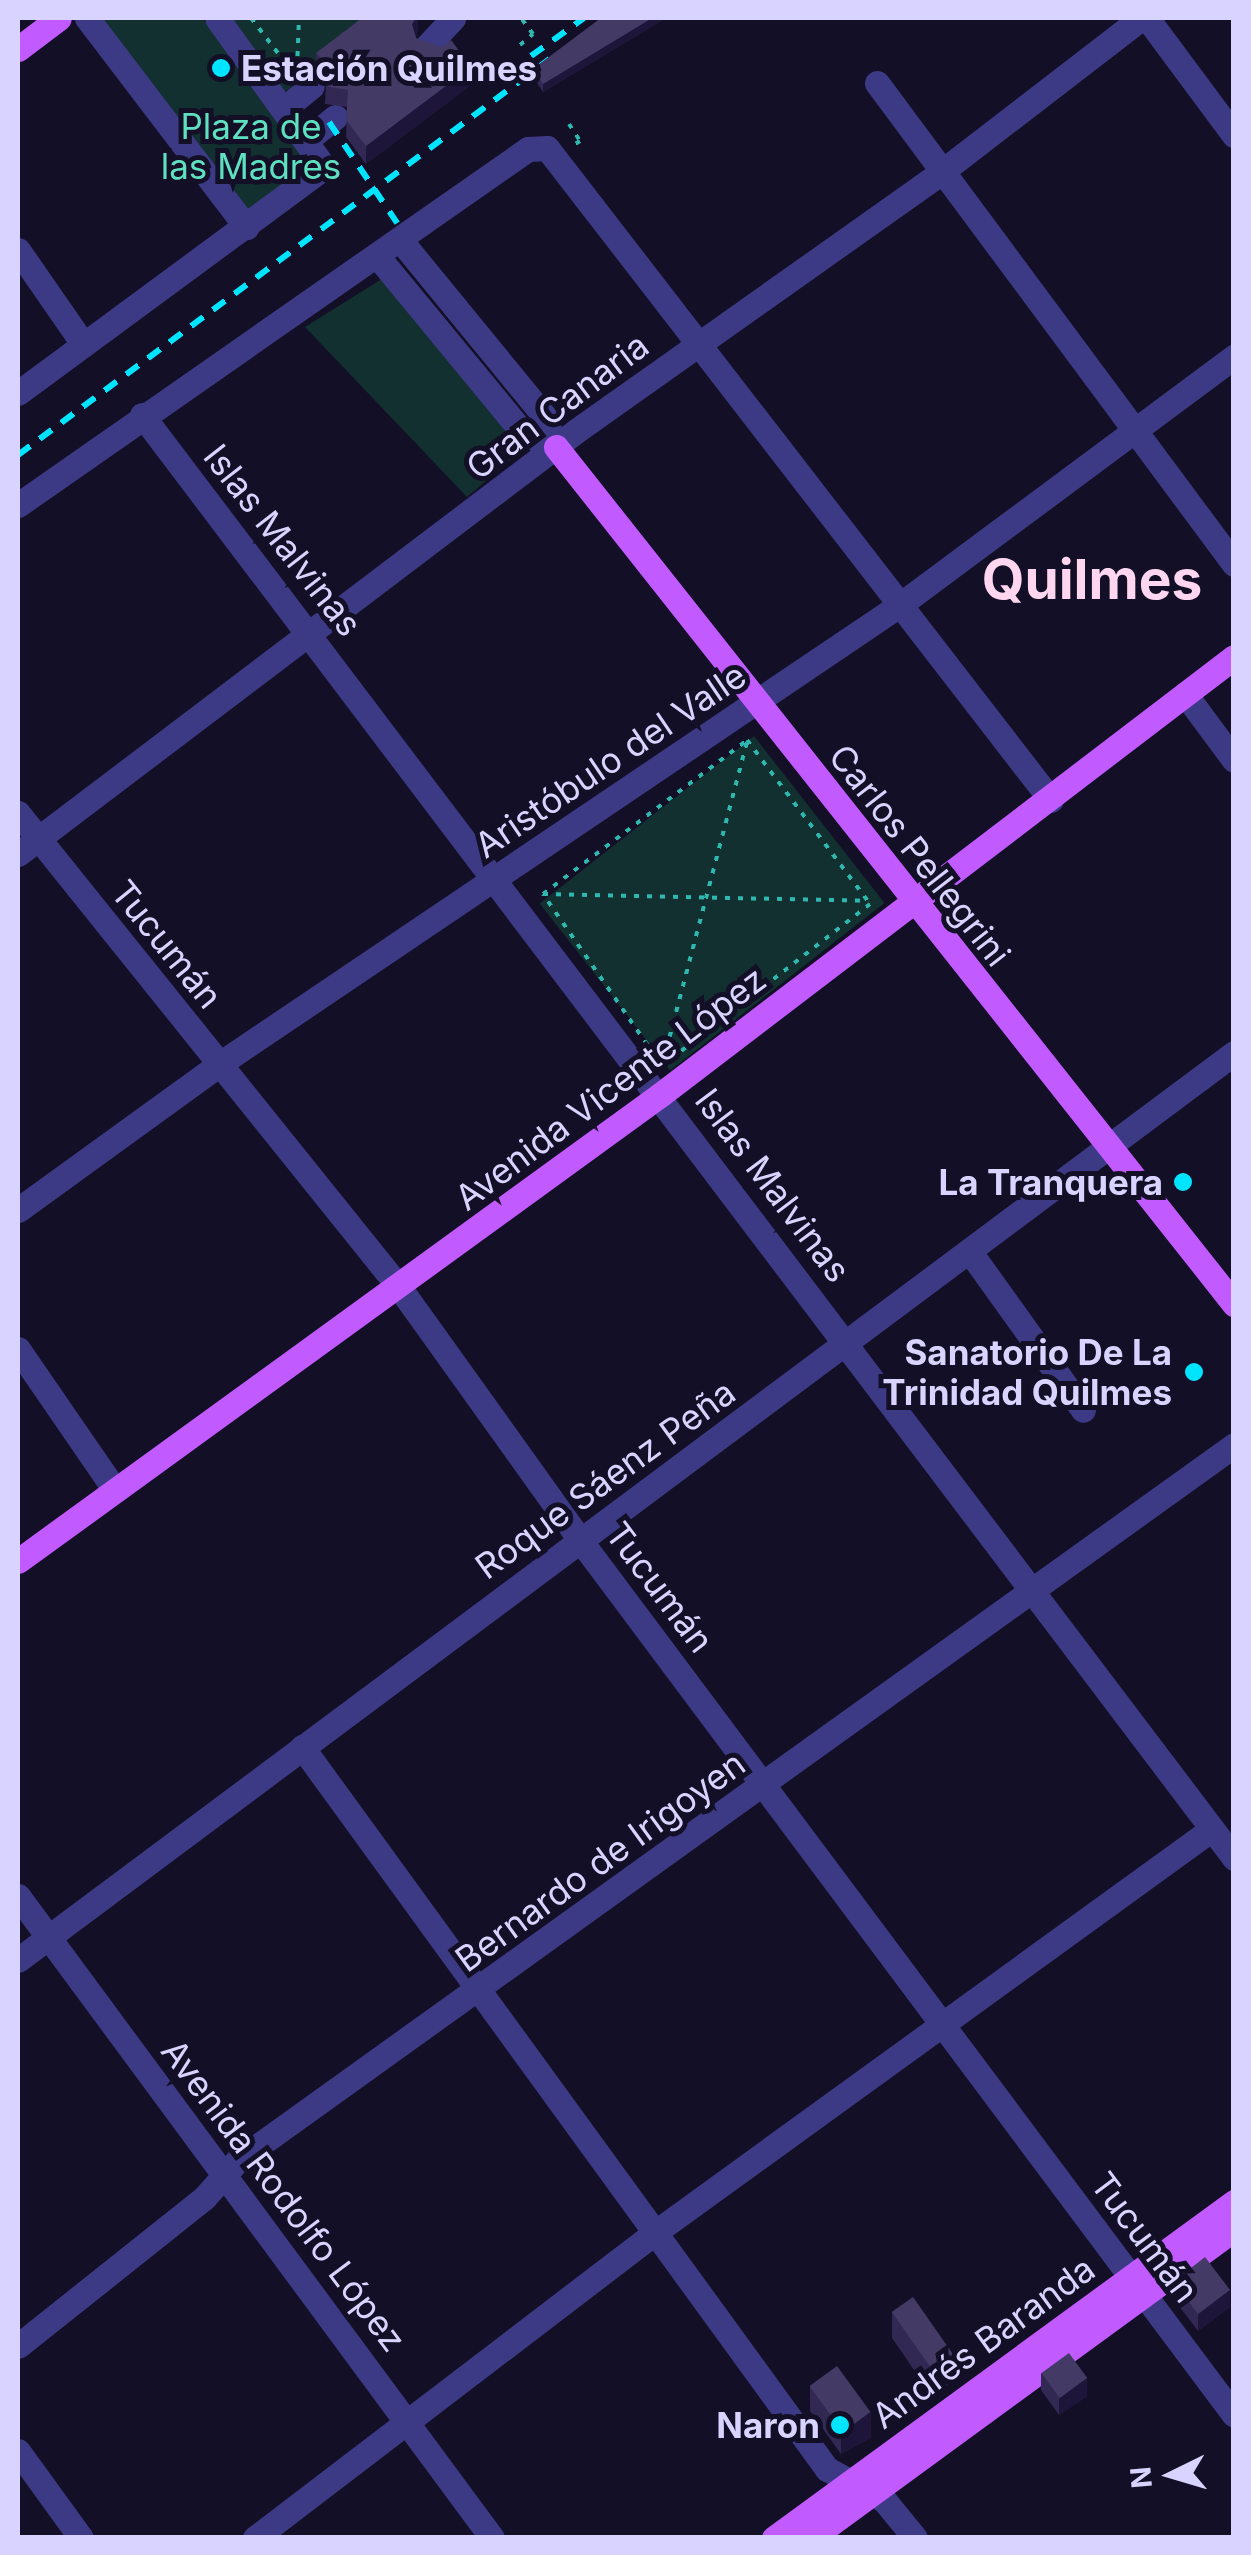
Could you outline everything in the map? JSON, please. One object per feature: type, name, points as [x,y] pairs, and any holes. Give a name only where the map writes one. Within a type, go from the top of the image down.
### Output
[{"type":"main road","points":[[18,49],[52,20]]},
{"type":"main road","name":"Carlos Pellegrini","points":[[556,447],[913,906],[1234,1304]]},
{"type":"main road","name":"Avenida Vicente López","points":[[18,1562],[660,1095],[1234,658]]},
{"type":"main road","name":"Andrés Baranda","points":[[774,2538],[860,2489],[1138,2284],[1234,2202]]},
{"type":"main road","name":"Andrés Baranda","points":[[1138,2284],[1234,2229]]},
{"type":"main road","name":"Andrés Baranda","points":[[811,2538],[860,2489]]},
{"type":"street","points":[[87,18],[246,228]]},
{"type":"street","points":[[18,393],[324,167],[286,107],[217,18]]},
{"type":"street","points":[[1144,18],[1234,135]]},
{"type":"street","name":"Gran Canaria","points":[[28,846],[313,636],[556,447],[940,173],[1144,18]]},
{"type":"street","points":[[428,45],[449,19]]},
{"type":"street","points":[[286,107],[307,76]]},
{"type":"street","points":[[878,83],[940,173],[1234,564]]},
{"type":"street","points":[[308,138],[335,118]]},
{"type":"street","points":[[18,505],[142,415],[378,257],[528,150],[548,148],[1051,800]]},
{"type":"street","name":"Carlos Pellegrini","points":[[401,241],[544,416],[556,447]]},
{"type":"street","points":[[18,250],[83,344]]},
{"type":"street","name":"Carlos Pellegrini","points":[[378,257],[524,434],[556,447]]},
{"type":"street","name":"Aristóbulo del Valle","points":[[18,1210],[218,1065],[900,604],[1234,357]]},
{"type":"street","name":"Islas Malvinas","points":[[142,415],[848,1342],[1234,1858]]},
{"type":"street","points":[[1185,694],[1234,760]]},
{"type":"street","name":"Tucumán","points":[[18,812],[28,846],[218,1065],[399,1287],[580,1540],[766,1783],[1234,2415]]},
{"type":"street","name":"Roque Sáenz Peña","points":[[18,1960],[1112,1148],[1234,1053]]},
{"type":"street","points":[[970,1252],[1082,1410]]},
{"type":"street","points":[[18,1350],[115,1490]]},
{"type":"street","name":"Bernardo de Irigoyen","points":[[18,2346],[204,2198],[225,2173],[1234,1444]]},
{"type":"street","points":[[302,1746],[483,1990],[827,2469],[892,2506],[914,2538]]},
{"type":"street","points":[[255,2538],[658,2231],[1212,1829]]},
{"type":"street","name":"Avenida Rodolfo López","points":[[18,1896],[492,2538]]},
{"type":"street","points":[[18,2450],[80,2538]]},
{"type":"path","points":[[252,18],[307,76]]},
{"type":"path","points":[[286,107],[307,76],[299,18]]},
{"type":"path","points":[[520,45],[533,34],[521,18]]},
{"type":"path","points":[[569,124],[580,141]]},
{"type":"path","points":[[543,894],[747,740]]},
{"type":"path","points":[[662,1066],[747,740]]},
{"type":"path","points":[[747,740],[867,901]]},
{"type":"path","points":[[543,894],[867,901]]},
{"type":"path","points":[[543,894],[662,1066]]},
{"type":"path","points":[[662,1066],[867,901]]},
{"type":"green space","name":"Plaza de las Madres","points":[[99,18],[202,18],[318,163],[254,217]]},
{"type":"green space","points":[[229,18],[384,18],[285,92]]},
{"type":"green space","points":[[393,272],[537,437],[467,497],[305,327]]},
{"type":"green space","points":[[754,736],[885,903],[670,1071],[540,903]]},
{"type":"building","points":[[362,18],[416,18],[412,24],[416,38],[442,47],[451,40],[471,67],[366,146],[346,120],[348,90],[325,86],[328,65],[316,53]]},
{"type":"building","points":[[601,18],[652,18],[543,84],[533,69]]},
{"type":"building","points":[[1205,2257],[1230,2290],[1198,2314],[1179,2289],[1182,2275]]},
{"type":"building","points":[[913,2297],[954,2355],[932,2370],[892,2312]]},
{"type":"building","points":[[1069,2353],[1087,2378],[1060,2398],[1041,2373]]},
{"type":"building","points":[[837,2366],[871,2412],[843,2432],[809,2386]]},
{"type":"railway","points":[[531,56],[584,18]]},
{"type":"railway","points":[[18,455],[555,55]]},
{"type":"railway","points":[[329,122],[397,223]]},
{"type":"place","name":"Estación Quilmes","points":[[221,68]]},
{"type":"place","name":"La Tranquera","points":[[1183,1182]]},
{"type":"place","name":"Sanatorio De La Trinidad Quilmes","points":[[1194,1372]]},
{"type":"place","name":"Naron","points":[[840,2425]]},
{"type":"district","name":"Quilmes","points":[[1092,580]]}]
